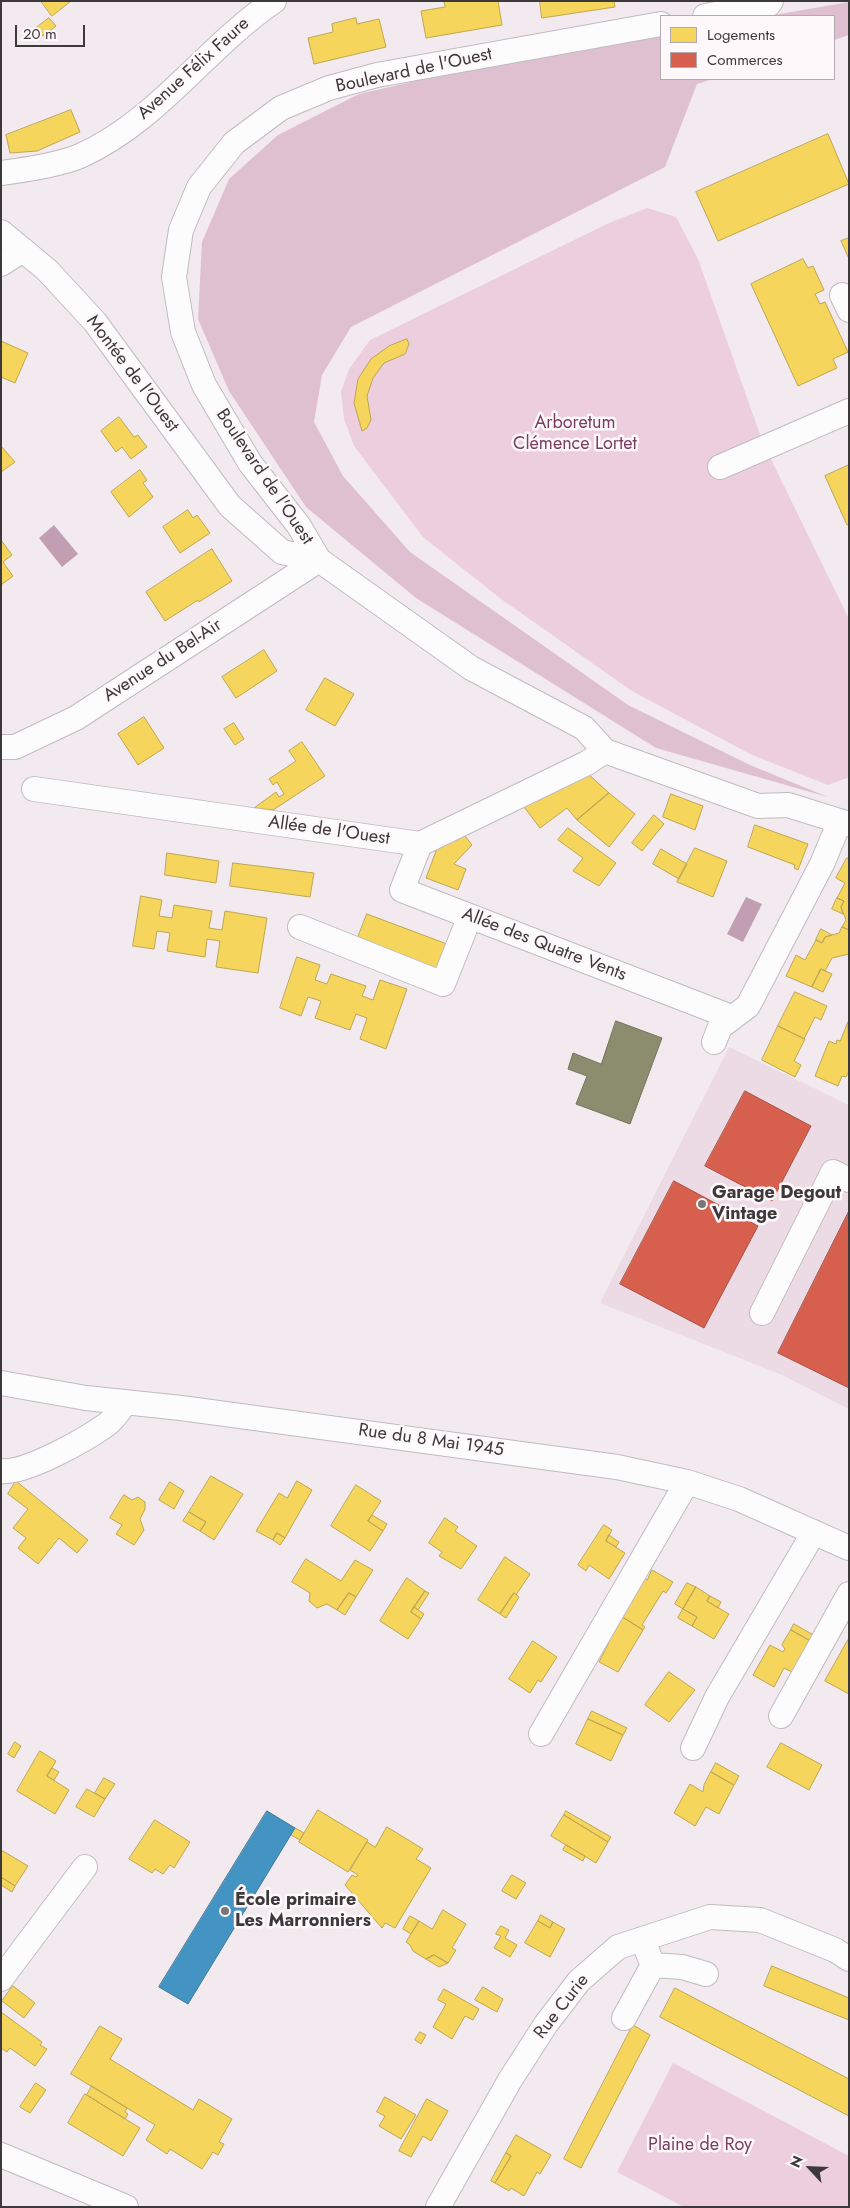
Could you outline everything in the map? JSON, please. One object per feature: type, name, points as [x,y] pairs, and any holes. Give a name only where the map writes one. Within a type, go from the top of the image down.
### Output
[{"type":"street","name":"Avenue Félix Faure","points":[[1,173],[26,170],[79,156],[122,132],[164,100],[249,18],[274,1]]},
{"type":"street","points":[[710,15],[769,4],[771,1]]},
{"type":"street","name":"Boulevard de l'Ouest","points":[[660,24],[377,75],[329,88],[281,108],[234,143],[199,187],[181,230],[174,277],[183,332],[204,385],[250,463],[299,526],[319,560],[470,668],[584,728],[605,751],[758,806],[788,805],[845,823]]},
{"type":"street","name":"Montée de l'Ouest","points":[[1,232],[47,270],[96,322],[230,506],[282,552],[319,560]]},
{"type":"street","points":[[1,264],[23,250]]},
{"type":"street","points":[[720,467],[849,411]]},
{"type":"street","points":[[253,526],[299,526]]},
{"type":"street","name":"Avenue du Bel-Air","points":[[1,748],[15,747],[76,718],[319,560]]},
{"type":"street","points":[[420,844],[587,763],[605,751]]},
{"type":"street","name":"Allée de l'Ouest","points":[[34,789],[420,844]]},
{"type":"street","points":[[714,1042],[720,1028],[748,1006],[845,823]]},
{"type":"street","name":"Allée des Quatre Vents","points":[[420,844],[402,890],[731,1018]]},
{"type":"street","points":[[300,927],[443,984],[470,916]]},
{"type":"street","points":[[762,1313],[833,1172],[849,1180]]},
{"type":"street","name":"Rue du 8 Mai 1945","points":[[1,1383],[86,1398],[180,1408],[617,1467],[687,1482],[739,1498],[849,1548]]},
{"type":"street","points":[[1,1471],[11,1472],[48,1458],[108,1424],[126,1402]]},
{"type":"street","points":[[541,1734],[687,1482]]},
{"type":"street","points":[[693,1748],[717,1697],[814,1532]]},
{"type":"street","points":[[781,1716],[849,1594]]},
{"type":"street","points":[[1,1979],[84,1867]]},
{"type":"street","name":"Rue Curie","points":[[438,2207],[510,2080],[546,2024],[579,1981],[618,1947],[710,1917],[760,1920],[835,1950],[849,1959]]},
{"type":"street","points":[[642,1939],[653,1965]]},
{"type":"street","points":[[653,1965],[682,1967],[706,1974]]},
{"type":"street","points":[[624,2018],[653,1965]]},
{"type":"street","points":[[1,2155],[126,2207]]},
{"type":"shaded area","points":[[849,2],[849,35],[835,40],[835,15],[774,15]]},
{"type":"shaded area","points":[[660,35],[660,80],[710,80],[697,84],[665,167],[351,327],[322,375],[314,422],[343,476],[410,552],[628,705],[750,765],[828,797],[656,748],[416,598],[306,507],[229,391],[198,319],[202,242],[229,179],[278,135],[359,94],[455,72]]},
{"type":"shaded area","points":[[54,525],[78,554],[62,567],[39,538]]},
{"type":"shaded area","points":[[746,897],[762,904],[743,942],[727,934]]},
{"type":"shaded area","points":[[729,1047],[849,1105],[849,1409],[782,1375],[600,1303]]},
{"type":"green space","name":"Arboretum Clémence Lortet","points":[[647,208],[676,217],[698,259],[763,443],[849,619],[849,777],[828,785],[750,754],[632,691],[501,599],[423,537],[354,446],[344,419],[341,392],[349,369],[370,340],[609,223]]},
{"type":"green space","name":"Plaine de Roy","points":[[673,2063],[849,2156],[849,2207],[684,2207],[617,2172]]},
{"type":"building: Logements","points":[[41,1],[71,1],[52,16]]},
{"type":"building: Logements","points":[[444,1],[498,1],[502,25],[426,38],[421,11],[445,7]]},
{"type":"building: Logements","points":[[540,1],[614,1],[615,7],[542,18]]},
{"type":"building: Logements","points":[[49,18],[56,26],[43,36],[36,28]]},
{"type":"building: Logements","points":[[356,18],[357,24],[379,19],[386,47],[314,64],[308,38],[333,32],[332,24]]},
{"type":"building: Logements","points":[[71,110],[80,132],[37,151],[10,153],[6,135]]},
{"type":"building: Logements","points":[[828,134],[849,184],[718,241],[696,192]]},
{"type":"building: Logements","points":[[849,238],[849,259],[841,241]]},
{"type":"building: Logements","points":[[803,259],[808,268],[813,266],[824,290],[815,294],[820,304],[825,302],[848,352],[833,359],[837,368],[798,386],[751,284]]},
{"type":"building: Logements","points":[[407,339],[409,344],[405,354],[384,363],[373,378],[367,396],[371,420],[367,428],[362,431],[354,403],[358,379],[371,359],[389,346]]},
{"type":"building: Logements","points":[[1,341],[28,353],[15,383],[1,377]]},
{"type":"building: Logements","points":[[119,417],[134,437],[138,435],[147,447],[131,459],[122,447],[116,452],[101,431]]},
{"type":"building: Logements","points":[[1,446],[15,462],[1,472]]},
{"type":"building: Logements","points":[[849,465],[849,524],[847,525],[825,476]]},
{"type":"building: Logements","points":[[140,470],[147,480],[143,483],[153,497],[129,517],[111,492]]},
{"type":"building: Logements","points":[[188,510],[193,518],[197,515],[210,533],[180,553],[163,527]]},
{"type":"building: Logements","points":[[1,540],[12,555],[3,562],[13,576],[1,585]]},
{"type":"building: Logements","points":[[212,549],[232,581],[165,621],[146,592]]},
{"type":"building: Logements","points":[[264,650],[277,671],[236,698],[222,677]]},
{"type":"building: Logements","points":[[325,678],[354,694],[335,726],[306,710]]},
{"type":"building: Logements","points":[[144,717],[164,748],[138,765],[118,734]]},
{"type":"building: Logements","points":[[234,723],[244,739],[235,745],[224,729]]},
{"type":"building: Logements","points":[[302,742],[325,776],[273,810],[254,808],[276,792],[279,797],[284,794],[277,782],[273,785],[269,779],[296,761],[289,751]]},
{"type":"building: Logements","points":[[586,772],[609,793],[577,820],[567,808],[540,828],[521,803]]},
{"type":"building: Logements","points":[[609,793],[635,814],[609,847],[577,820]]},
{"type":"building: Logements","points":[[671,794],[703,806],[695,830],[663,817]]},
{"type":"building: Logements","points":[[654,815],[664,824],[642,851],[632,843]]},
{"type":"building: Logements","points":[[755,825],[808,844],[798,870],[794,868],[795,865],[748,847]]},
{"type":"building: Logements","points":[[568,828],[616,863],[599,886],[573,871],[583,858],[558,840]]},
{"type":"building: Logements","points":[[462,832],[472,845],[454,864],[466,869],[458,890],[426,878],[439,843]]},
{"type":"building: Logements","points":[[695,848],[727,861],[713,897],[677,882]]},
{"type":"building: Logements","points":[[661,849],[687,864],[679,879],[653,864]]},
{"type":"building: Logements","points":[[167,853],[219,861],[216,883],[165,875]]},
{"type":"building: Logements","points":[[847,858],[849,858],[849,930],[842,927],[846,920],[841,907],[844,901],[837,898],[845,883],[836,878]]},
{"type":"building: Logements","points":[[233,863],[314,873],[310,897],[230,886]]},
{"type":"building: Logements","points":[[141,896],[162,900],[159,916],[172,918],[174,905],[212,911],[209,928],[222,930],[225,911],[267,918],[258,973],[216,967],[220,941],[207,939],[205,957],[167,951],[170,933],[157,931],[154,949],[133,946]]},
{"type":"building: Logements","points":[[837,898],[844,901],[841,907],[843,914],[832,909]]},
{"type":"building: Logements","points":[[367,914],[447,944],[437,970],[357,940]]},
{"type":"building: Logements","points":[[842,927],[849,930],[849,954],[832,958],[825,971],[821,969],[812,987],[786,976],[796,955],[805,960],[816,940],[822,943],[825,937],[839,933]]},
{"type":"building: Logements","points":[[821,929],[832,935],[825,937],[822,943],[816,940]]},
{"type":"building: Logements","points":[[297,957],[320,965],[315,980],[327,984],[331,974],[366,986],[362,996],[373,1000],[380,980],[407,989],[386,1049],[360,1039],[367,1018],[356,1014],[350,1030],[315,1018],[321,1001],[308,997],[301,1016],[280,1008]]},
{"type":"building: Logements","points":[[821,969],[832,974],[823,992],[812,987]]},
{"type":"building: Logements","points":[[795,992],[827,1006],[821,1020],[815,1017],[804,1039],[778,1026]]},
{"type":"building: Logements","points":[[848,1022],[849,1071],[846,1077],[842,1076],[838,1086],[815,1076],[829,1041],[836,1044],[837,1040],[840,1041]]},
{"type":"building: Logements","points":[[778,1026],[805,1039],[794,1061],[801,1065],[795,1077],[762,1060]]},
{"type":"building: Logements","points":[[211,1476],[243,1494],[214,1540],[200,1531],[206,1522],[189,1512]]},
{"type":"building: Logements","points":[[16,1481],[88,1540],[77,1553],[59,1538],[38,1564],[18,1548],[26,1538],[13,1528],[28,1509],[8,1494]]},
{"type":"building: Logements","points":[[297,1481],[312,1490],[285,1538],[277,1533],[273,1540],[256,1531],[279,1493],[287,1498]]},
{"type":"building: Logements","points":[[170,1482],[184,1491],[174,1509],[159,1500]]},
{"type":"building: Logements","points":[[356,1485],[381,1501],[368,1521],[383,1531],[370,1551],[331,1526]]},
{"type":"building: Logements","points":[[124,1495],[132,1500],[138,1497],[145,1502],[145,1509],[140,1519],[144,1530],[134,1545],[116,1534],[122,1525],[110,1518]]},
{"type":"building: Logements","points":[[189,1512],[206,1522],[200,1531],[183,1521]]},
{"type":"building: Logements","points":[[372,1515],[387,1524],[383,1531],[368,1521]]},
{"type":"building: Logements","points":[[445,1518],[458,1527],[455,1531],[477,1546],[461,1569],[439,1556],[442,1552],[429,1543]]},
{"type":"building: Logements","points":[[604,1525],[612,1530],[606,1541],[625,1553],[609,1579],[589,1565],[586,1571],[578,1565]]},
{"type":"building: Logements","points":[[277,1533],[285,1538],[280,1545],[273,1540]]},
{"type":"building: Logements","points":[[609,1535],[619,1542],[616,1547],[606,1541]]},
{"type":"building: Logements","points":[[505,1557],[530,1574],[500,1614],[478,1600]]},
{"type":"building: Logements","points":[[306,1559],[341,1581],[355,1560],[373,1570],[356,1597],[349,1593],[337,1610],[327,1604],[317,1608],[309,1601],[310,1593],[292,1582]]},
{"type":"building: Logements","points":[[652,1570],[673,1582],[666,1593],[663,1591],[642,1625],[645,1627],[643,1630],[621,1616],[643,1578],[647,1580]]},
{"type":"building: Logements","points":[[407,1578],[425,1591],[411,1612],[421,1619],[408,1639],[380,1621]]},
{"type":"building: Logements","points":[[687,1583],[696,1587],[683,1609],[675,1604]]},
{"type":"building: Logements","points":[[696,1587],[710,1596],[707,1601],[729,1614],[714,1639],[692,1626],[697,1617],[683,1609]]},
{"type":"building: Logements","points":[[425,1591],[429,1593],[418,1610],[414,1607]]},
{"type":"building: Logements","points":[[349,1593],[356,1597],[345,1615],[337,1610]]},
{"type":"building: Logements","points":[[514,1593],[519,1597],[506,1618],[500,1614]]},
{"type":"building: Logements","points":[[710,1596],[721,1602],[718,1608],[707,1601]]},
{"type":"building: Logements","points":[[414,1607],[424,1614],[421,1619],[411,1612]]},
{"type":"building: Logements","points":[[683,1609],[697,1617],[692,1626],[678,1618]]},
{"type":"building: Logements","points":[[621,1616],[643,1630],[618,1672],[599,1662],[609,1642],[606,1640]]},
{"type":"building: Logements","points":[[794,1624],[817,1637],[814,1643],[791,1630]]},
{"type":"building: Logements","points":[[791,1630],[814,1643],[796,1674],[784,1668],[774,1687],[753,1675],[770,1645],[783,1652],[785,1649],[782,1645]]},
{"type":"building: Logements","points":[[849,1638],[849,1694],[825,1681]]},
{"type":"building: Logements","points":[[533,1641],[557,1657],[541,1682],[538,1680],[530,1693],[509,1679]]},
{"type":"building: Logements","points":[[669,1672],[695,1690],[669,1722],[645,1705]]},
{"type":"building: Logements","points":[[592,1711],[627,1728],[623,1735],[588,1719]]},
{"type":"building: Logements","points":[[588,1719],[623,1735],[611,1761],[576,1744]]},
{"type":"building: Logements","points":[[15,1742],[21,1746],[14,1758],[8,1754]]},
{"type":"building: Logements","points":[[781,1743],[822,1765],[809,1790],[767,1767]]},
{"type":"building: Logements","points":[[40,1751],[56,1761],[47,1776],[69,1790],[55,1814],[17,1791]]},
{"type":"building: Logements","points":[[716,1763],[739,1776],[734,1785],[711,1772]]},
{"type":"building: Logements","points":[[52,1768],[59,1772],[54,1780],[47,1776]]},
{"type":"building: Logements","points":[[711,1772],[734,1785],[719,1814],[706,1807],[695,1826],[674,1813],[690,1784],[703,1792],[704,1785]]},
{"type":"building: Logements","points":[[104,1778],[115,1784],[105,1799],[95,1793]]},
{"type":"building: Logements","points":[[87,1789],[105,1799],[94,1817],[76,1807]]},
{"type":"building: Logements","points":[[318,1810],[368,1840],[348,1872],[299,1842]]},
{"type":"building: Logements","points":[[566,1811],[611,1837],[608,1842],[564,1815]]},
{"type":"building: Logements","points":[[564,1815],[608,1842],[596,1863],[551,1836]]},
{"type":"building: Logements","points":[[155,1820],[190,1842],[174,1868],[170,1865],[163,1874],[155,1869],[152,1873],[129,1859]]},
{"type":"building: Logements","points":[[387,1827],[423,1849],[416,1859],[431,1868],[395,1928],[385,1923],[382,1928],[345,1885],[352,1875],[356,1877],[358,1875],[350,1870],[367,1842],[375,1847]]},
{"type":"building: Logements","points":[[295,1828],[304,1833],[300,1840],[291,1835]]},
{"type":"building: Logements","points":[[566,1845],[585,1856],[583,1861],[563,1850]]},
{"type":"building: Logements","points":[[1,1850],[28,1866],[15,1886],[1,1877]]},
{"type":"building: Logements","points":[[512,1875],[526,1883],[516,1899],[502,1891]]},
{"type":"building: Logements","points":[[1,1877],[15,1886],[12,1892],[1,1885]]},
{"type":"building: Logements","points":[[443,1910],[466,1924],[452,1948],[456,1950],[448,1963],[434,1955],[426,1959],[413,1951],[406,1942],[419,1921],[432,1929]]},
{"type":"building: Logements","points":[[541,1915],[553,1922],[550,1928],[538,1921]]},
{"type":"building: Logements","points":[[410,1916],[419,1921],[411,1934],[403,1929]]},
{"type":"building: Logements","points":[[538,1921],[550,1928],[553,1922],[565,1929],[550,1957],[525,1943]]},
{"type":"building: Logements","points":[[501,1926],[509,1930],[505,1938],[517,1945],[510,1957],[494,1948],[501,1936],[496,1934]]},
{"type":"building: Logements","points":[[434,1955],[448,1963],[439,1967],[426,1959]]},
{"type":"building: Logements","points":[[772,1966],[849,1998],[849,2020],[764,1986]]},
{"type":"building: Logements","points":[[13,1986],[35,2003],[24,2018],[2,2001]]},
{"type":"building: Logements","points":[[483,1987],[503,1999],[497,2012],[475,2000]]},
{"type":"building: Logements","points":[[675,1988],[849,2079],[849,2116],[660,2017]]},
{"type":"building: Logements","points":[[444,1989],[479,2009],[473,2020],[465,2016],[452,2039],[433,2027],[446,2004],[438,2000]]},
{"type":"building: Logements","points":[[1,2012],[42,2042],[40,2045],[47,2049],[35,2066],[10,2048],[7,2052],[1,2048]]},
{"type":"building: Logements","points":[[633,2025],[650,2035],[581,2168],[564,2159]]},
{"type":"building: Logements","points":[[100,2026],[122,2039],[110,2059],[193,2110],[199,2099],[232,2119],[219,2142],[224,2144],[218,2155],[213,2152],[202,2169],[170,2149],[167,2154],[146,2140],[155,2125],[71,2074]]},
{"type":"building: Logements","points":[[420,2032],[426,2035],[421,2044],[415,2040]]},
{"type":"building: Logements","points":[[36,2083],[46,2090],[30,2113],[20,2107]]},
{"type":"building: Logements","points":[[92,2086],[127,2108],[125,2112],[128,2114],[125,2119],[87,2095]]},
{"type":"building: Logements","points":[[85,2094],[140,2128],[123,2156],[68,2123]]},
{"type":"building: Logements","points":[[385,2097],[416,2115],[401,2139],[379,2126],[385,2116],[377,2112]]},
{"type":"building: Logements","points":[[427,2099],[448,2111],[431,2141],[423,2136],[411,2157],[399,2151]]},
{"type":"building: Logements","points":[[516,2135],[551,2155],[540,2174],[537,2172],[524,2196],[511,2188],[509,2191],[495,2183],[511,2156],[506,2153]]},
{"type":"building: Logements","points":[[506,2153],[511,2156],[495,2183],[491,2181]]},
{"type":"building: Commerces","points":[[745,1091],[811,1126],[772,1201],[705,1166]]},
{"type":"building: Commerces","points":[[674,1181],[758,1226],[704,1328],[620,1284]]},
{"type":"building: Commerces","points":[[849,1211],[849,1388],[778,1353]]},
{"type":"building: Écoles","name":"École primaire Les Marronniers","points":[[267,1811],[295,1828],[188,2004],[159,1987]]},
{"type":"building: Industrie","points":[[616,1021],[662,1038],[630,1124],[576,1104],[587,1076],[568,1069],[573,1053],[601,1064]]},
{"type":"place","name":"Garage Degout Vintage","points":[[702,1204]]},
{"type":"place","name":"École primaire Les Marronniers","points":[[225,1911]]}]
